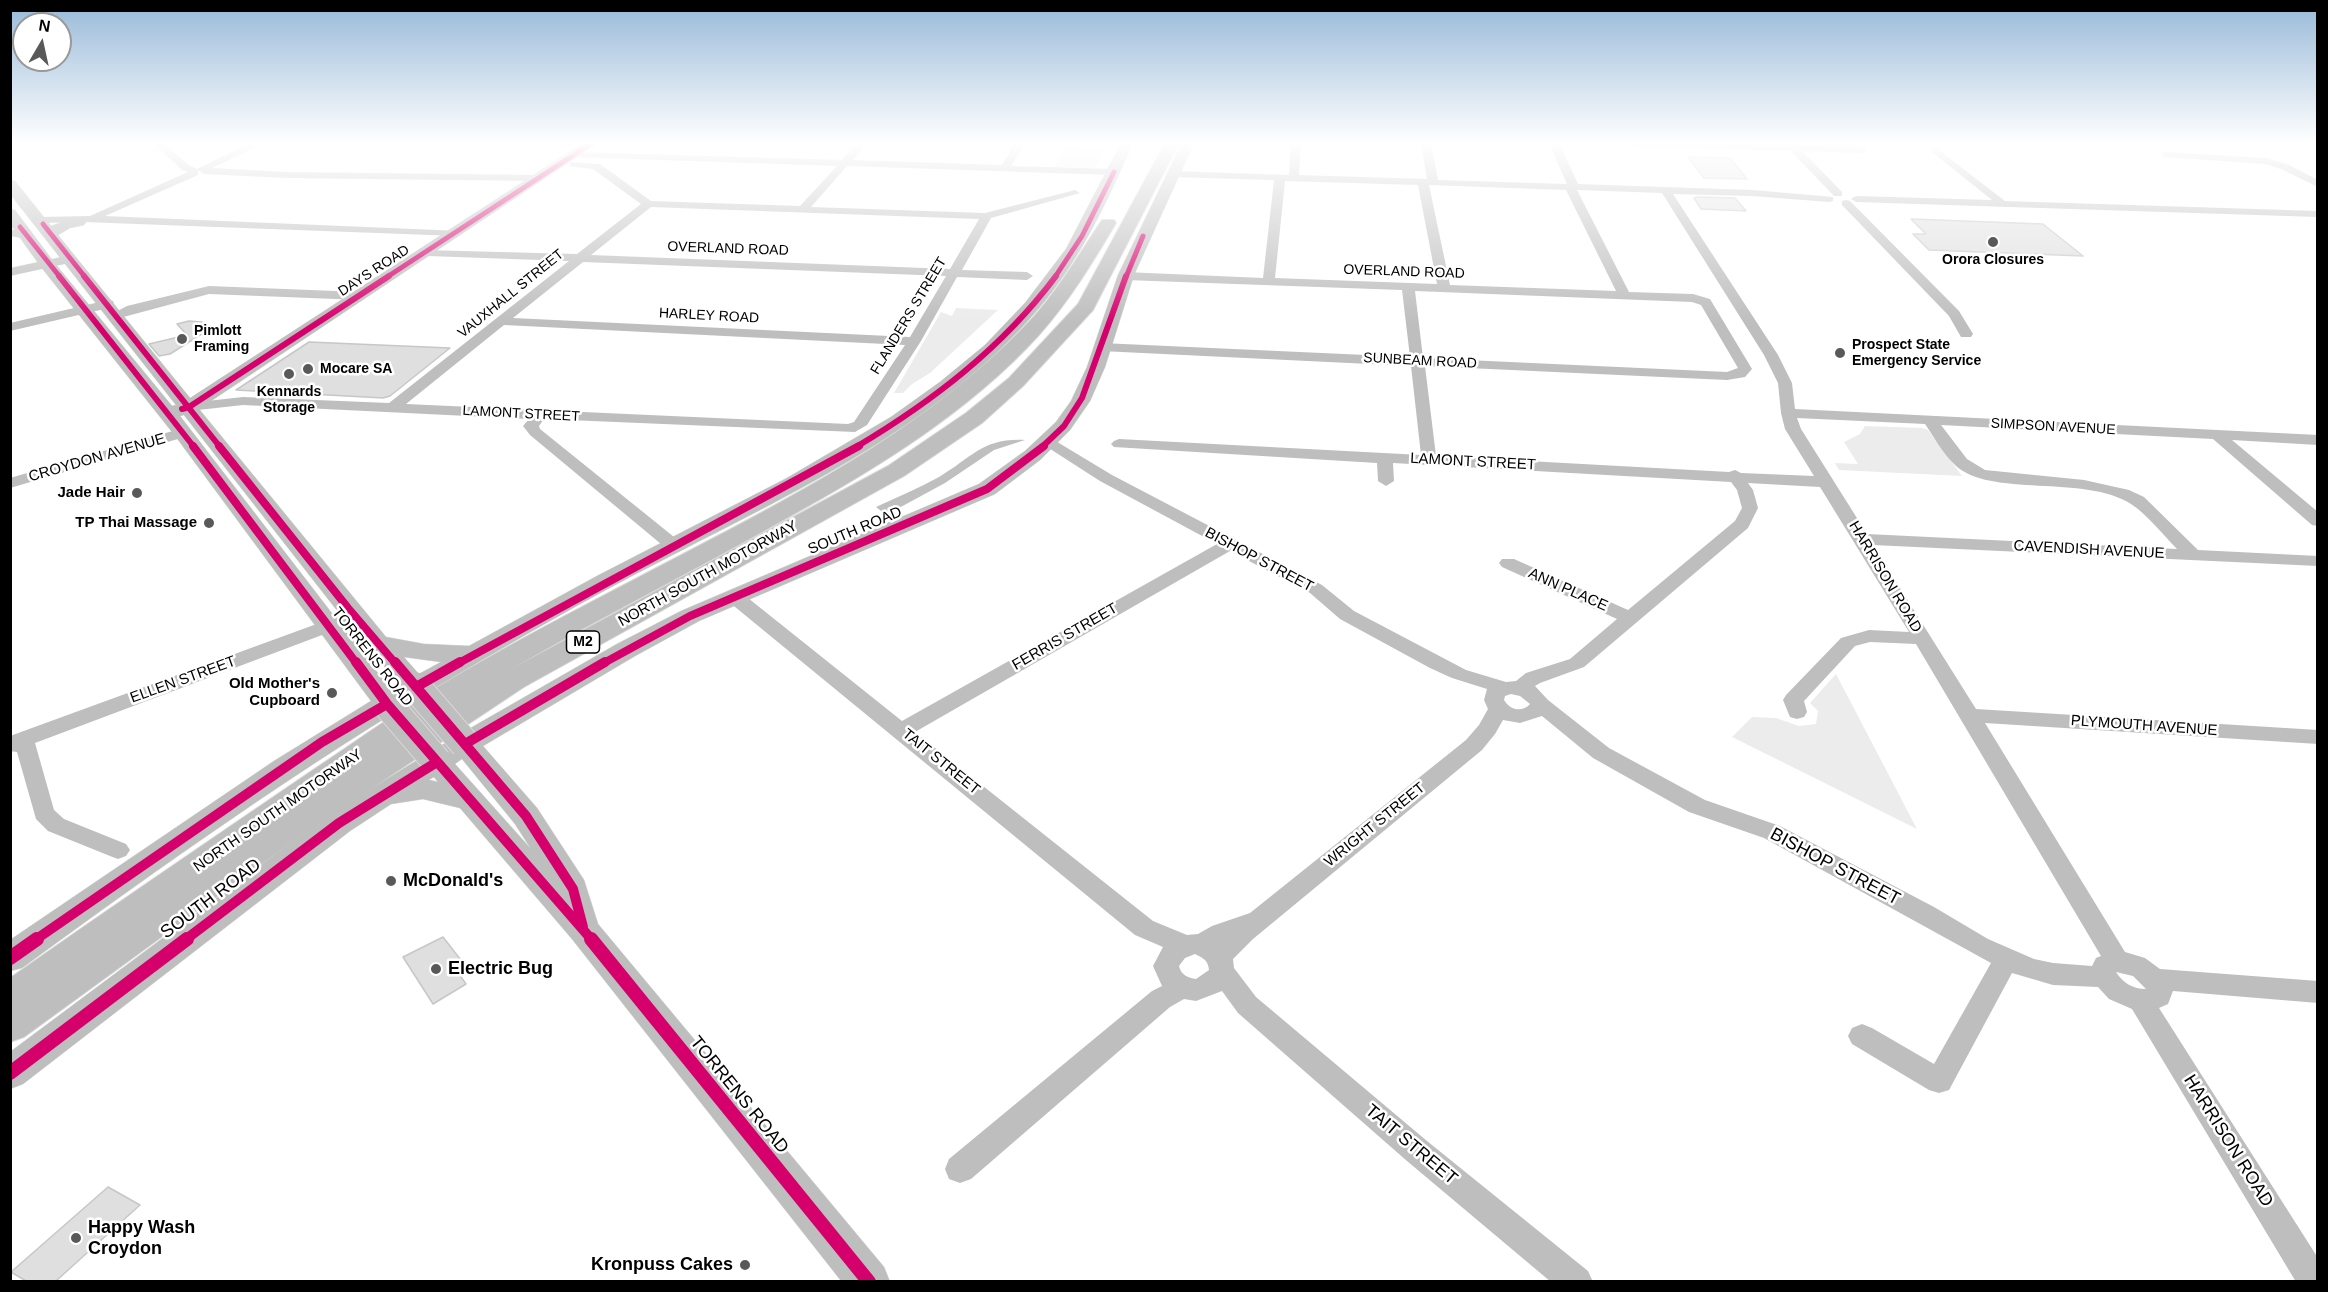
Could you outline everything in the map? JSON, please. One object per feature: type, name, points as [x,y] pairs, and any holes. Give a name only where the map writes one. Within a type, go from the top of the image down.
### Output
[{"type":"highway","name":"NORTH SOUTH MOTORWAY","points":[[10,1000],[255,825],[456,690],[550,635],[772,518],[851,472],[939,412],[990,370],[1062,297],[1100,241],[1119,203]]},
{"type":"highway","name":"NORTH SOUTH MOTORWAY","points":[[10,1025],[291,825],[514,680],[896,471],[974,418],[1016,382],[1086,306],[1140,203]]},
{"type":"main road","name":"TORRENS ROAD","points":[[26,203],[70,260],[118,309],[189,407],[355,616],[526,816],[573,889],[584,930]]},
{"type":"main road","name":"DAYS ROAD","points":[[175,423],[189,407],[502,203]]},
{"type":"main road","points":[[10,958],[322,742],[380,694],[416,687],[592,587],[813,473],[930,398],[986,352],[1030,309],[1065,264],[1099,203]]},
{"type":"main road","name":"SOUTH ROAD","points":[[10,1073],[313,843],[375,800],[465,744],[626,650],[690,616],[987,489],[1030,458],[1049,442],[1074,413],[1086,388],[1125,276],[1159,203]]},
{"type":"main road","points":[[14,224],[44,226],[84,221]]},
{"type":"main road","name":"TORRENS ROAD","points":[[14,224],[175,423],[380,694],[468,799],[584,930],[863,1279]]},
{"type":"main road","points":[[378,642],[411,651],[449,654],[475,653]]},
{"type":"main road","points":[[502,787],[493,762],[496,748],[539,702]]},
{"type":"main road","points":[[375,800],[407,790],[423,789],[468,799]]},
{"type":"street","points":[[84,221],[124,203]]},
{"type":"street","points":[[803,209],[808,203]]},
{"type":"street","points":[[648,204],[985,216],[1035,203]]},
{"type":"street","points":[[1269,281],[1277,203]]},
{"type":"street","points":[[1431,203],[1444,288]]},
{"type":"street","points":[[1578,203],[1624,295]]},
{"type":"street","name":"HARRISON ROAD","points":[[1674,203],[1771,355],[1785,383],[1792,429],[1827,482],[1970,716],[2111,969]]},
{"type":"street","points":[[1846,203],[1954,314],[1966,334]]},
{"type":"street","points":[[1980,203],[2318,214]]},
{"type":"street","name":"VAUXHALL STREET","points":[[393,407],[648,204]]},
{"type":"street","name":"FLANDERS STREET","points":[[853,428],[859,425],[914,341],[985,216]]},
{"type":"street","points":[[84,221],[457,233]]},
{"type":"street","name":"OVERLAND ROAD","points":[[428,252],[1027,276]]},
{"type":"street","points":[[10,272],[70,260]]},
{"type":"street","name":"OVERLAND ROAD","points":[[1125,276],[1682,297],[1706,302],[1745,369],[1740,374]]},
{"type":"street","points":[[1408,287],[1429,460]]},
{"type":"street","points":[[10,327],[84,310],[118,309],[209,290],[361,296]]},
{"type":"street","name":"HARLEY ROAD","points":[[502,321],[914,341]]},
{"type":"street","name":"SUNBEAM ROAD","points":[[1101,347],[1727,376],[1740,374]]},
{"type":"street","name":"LAMONT STREET","points":[[189,407],[243,401],[853,428]]},
{"type":"street","name":"SIMPSON AVENUE","points":[[1788,413],[2318,440]]},
{"type":"street","points":[[540,415],[531,426],[535,432],[673,545]]},
{"type":"street","points":[[1930,421],[1968,468],[1981,474],[2101,488],[2127,494],[2138,501],[2193,555]]},
{"type":"street","name":"CROYDON AVENUE","points":[[10,483],[175,423]]},
{"type":"street","points":[[2217,435],[2318,521]]},
{"type":"street","name":"BISHOP STREET","points":[[1049,442],[1088,468],[1316,589],[1347,615],[1459,674],[1517,701],[1573,732],[1601,753],[1697,806],[1772,832],[1980,946],[2030,969],[2042,972],[2138,966],[2148,990]]},
{"type":"street","name":"LAMONT STREET","points":[[1119,444],[1827,482]]},
{"type":"street","name":"BISHOP STREET","points":[[1030,458],[1056,459],[1088,468]]},
{"type":"street","points":[[1385,458],[1386,481]]},
{"type":"street","name":"WRIGHT STREET","points":[[960,1169],[1191,970],[1259,920],[1474,745],[1517,701],[1558,669],[1577,663],[1628,617],[1742,524],[1750,508],[1745,490],[1735,476]]},
{"type":"street","name":"CAVENDISH AVENUE","points":[[1861,538],[2318,561]]},
{"type":"street","name":"FERRIS STREET","points":[[902,730],[1229,544]]},
{"type":"street","name":"ANN PLACE","points":[[1508,563],[1628,617]]},
{"type":"street","name":"TAIT STREET","points":[[736,598],[902,730],[1144,928],[1191,970],[1247,1005],[1417,1151],[1577,1281]]},
{"type":"street","name":"ELLEN STREET","points":[[11,744],[355,616]]},
{"type":"street","points":[[1797,712],[1793,700],[1848,642],[1869,636],[1923,638]]},
{"type":"street","name":"PLYMOUTH AVENUE","points":[[1970,716],[2318,737]]},
{"type":"street","points":[[11,744],[27,746],[44,813],[56,825],[118,850]]},
{"type":"street","points":[[1862,1036],[1939,1081],[2007,958]]},
{"type":"street","points":[[2148,990],[2318,992]]},
{"type":"street","name":"HARRISON ROAD","points":[[2148,990],[2314,1281]]},
{"type":"shaded area","points":[[956,308],[998,310],[930,373],[912,384],[903,393],[894,393],[941,312],[952,316]]},
{"type":"shaded area","points":[[1865,426],[1928,430],[1962,476],[1839,470],[1835,463],[1858,464],[1844,442],[1860,434]]},
{"type":"shaded area","points":[[1025,440],[994,450],[945,483],[886,515],[876,507],[939,477],[979,450],[998,442]]},
{"type":"shaded area","points":[[1836,674],[1917,829],[1732,737],[1752,717],[1776,718],[1799,726],[1816,724],[1818,711],[1810,703]]},
{"type":"building","points":[[1697,203],[1739,203],[1746,211],[1701,209]]},
{"type":"building","name":"Orora Closures","points":[[1911,219],[2043,224],[2083,256],[1929,250],[1913,234],[1926,234]]},
{"type":"building","name":"Pimlott Framing","points":[[189,321],[202,322],[208,330],[170,354],[159,356],[149,344],[187,335],[177,324]]},
{"type":"building","name":"Mocare SA","points":[[309,342],[450,348],[390,396],[383,398],[236,390]]},
{"type":"building","name":"Electric Bug","points":[[443,937],[464,964],[459,974],[466,984],[433,1004],[403,957]]},
{"type":"building","name":"Happy Wash Croydon","points":[[108,1187],[140,1205],[56,1281],[26,1281],[11,1272]]},
{"type":"cycle path","points":[[182,409],[189,407],[500,203]]},
{"type":"cycle path","points":[[416,687],[603,583],[833,461],[888,428],[940,392],[989,352],[1033,307],[1070,257],[1099,203]]},
{"type":"cycle path","points":[[43,224],[348,608],[526,816],[573,889],[583,927]]},
{"type":"cycle path","points":[[20,227],[183,433],[387,704],[584,930],[869,1282]]},
{"type":"cycle path","points":[[465,744],[626,650],[690,616],[987,489],[1021,464],[1054,437],[1078,407],[1143,236]]},
{"type":"cycle path","points":[[10,958],[322,742],[387,704]]},
{"type":"cycle path","points":[[10,1073],[339,823],[437,762]]},
{"type":"place","name":"Orora Closures","points":[[1993,242]]},
{"type":"place","name":"Pimlott Framing","points":[[182,339]]},
{"type":"place","name":"Prospect State Emergency Service","points":[[1840,353]]},
{"type":"place","name":"Mocare SA","points":[[308,369]]},
{"type":"place","name":"Kennards Storage","points":[[289,374]]},
{"type":"place","name":"Jade Hair","points":[[137,493]]},
{"type":"place","name":"TP Thai Massage","points":[[209,523]]},
{"type":"place","name":"Old Mother's Cupboard","points":[[332,693]]},
{"type":"place","name":"McDonald's","points":[[391,881]]},
{"type":"place","name":"Electric Bug","points":[[436,969]]},
{"type":"place","name":"Happy Wash Croydon","points":[[76,1238]]},
{"type":"place","name":"Kronpuss Cakes","points":[[745,1265]]}]
